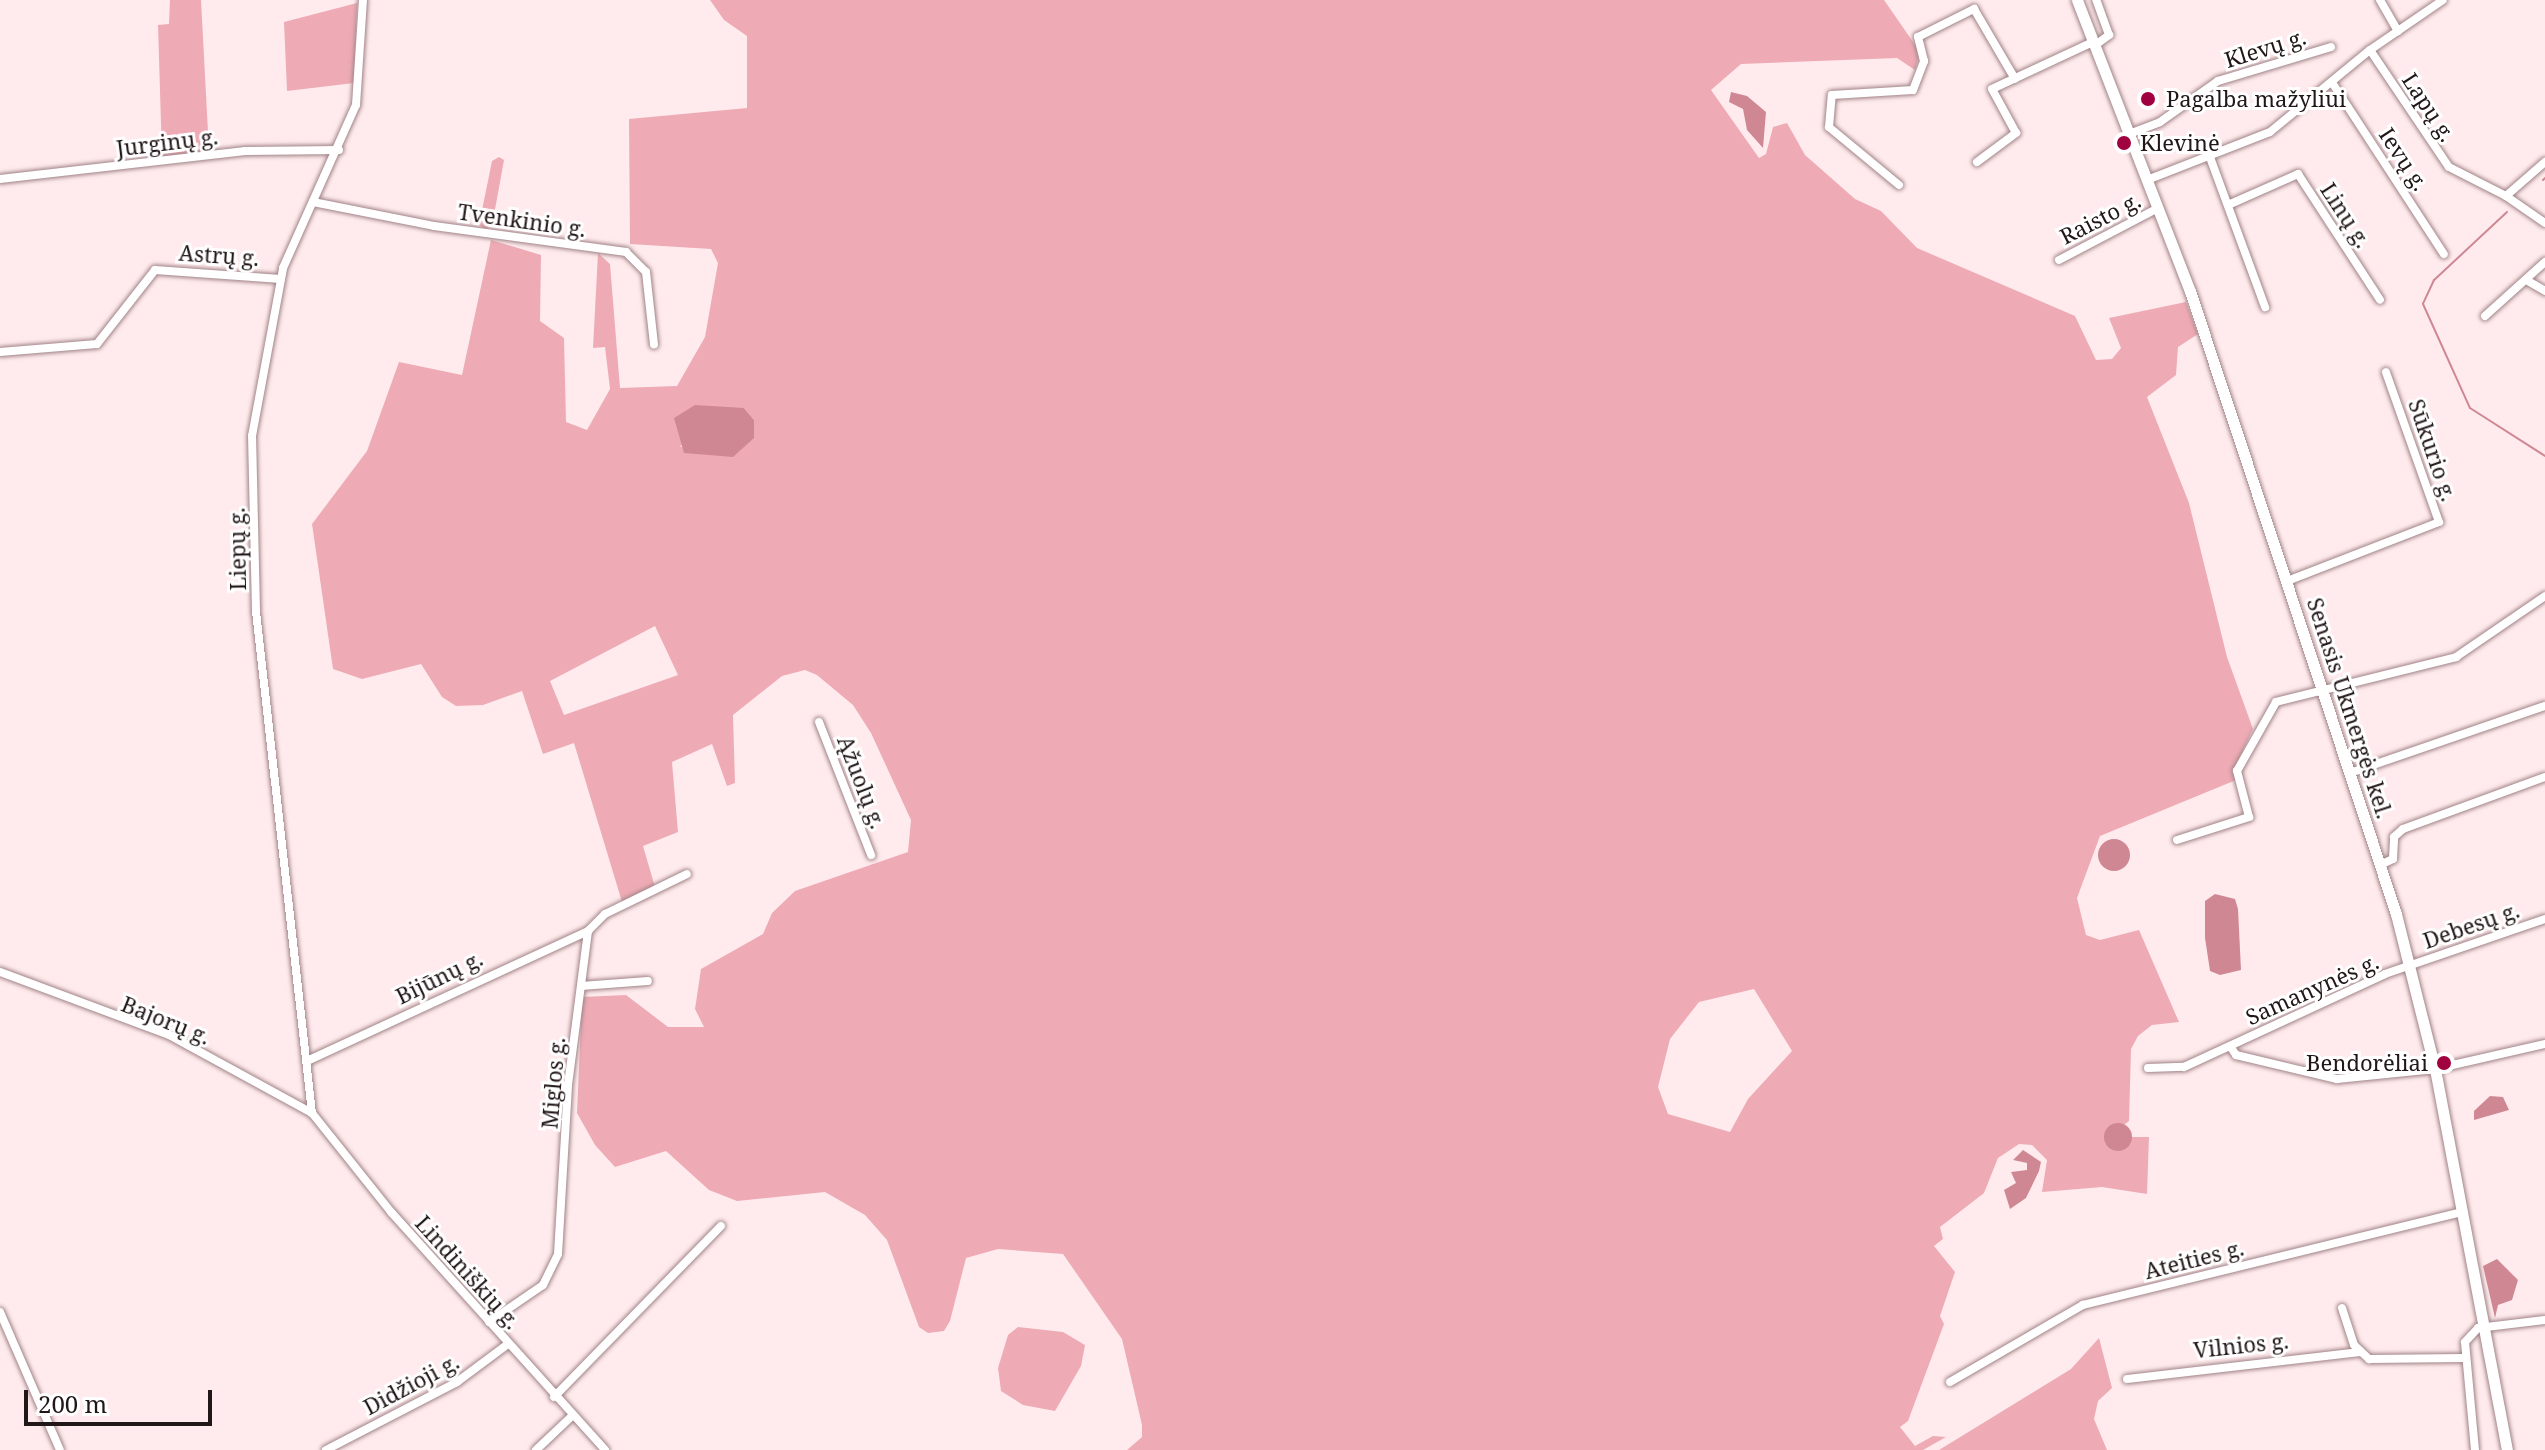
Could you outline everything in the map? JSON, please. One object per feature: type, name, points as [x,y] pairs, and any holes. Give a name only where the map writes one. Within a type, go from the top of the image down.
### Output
[{"type":"main road","name":"Senasis Ukmergės kel.","points":[[2077,0],[2158,208],[2287,581],[2411,968],[2435,1069],[2507,1450]]},
{"type":"street","name":"Liepų g.","points":[[312,1113],[256,602],[252,436],[281,279],[339,150],[360,81],[363,0]]},
{"type":"street","points":[[1977,162],[2014,140],[1992,89],[2109,35],[2096,0]]},
{"type":"street","points":[[2380,0],[2398,31]]},
{"type":"street","points":[[2147,180],[2211,160],[2270,132],[2333,84],[2370,50],[2443,0]]},
{"type":"street","points":[[1899,185],[1829,127],[1832,95],[1913,90],[1924,61],[1918,37],[1974,9],[2015,79]]},
{"type":"street","name":"Klevų g.","points":[[2129,134],[2160,122],[2218,81],[2331,47]]},
{"type":"street","name":"Lapų g.","points":[[2370,50],[2443,160],[2506,196],[2545,223]]},
{"type":"street","name":"Ievų g.","points":[[2333,84],[2444,254]]},
{"type":"street","name":"Jurginų g.","points":[[0,179],[245,151],[339,150]]},
{"type":"street","points":[[2211,160],[2265,307]]},
{"type":"street","points":[[2506,196],[2545,162]]},
{"type":"street","name":"Linų g.","points":[[2228,205],[2298,174],[2380,300]]},
{"type":"street","name":"Tvenkinio g.","points":[[313,202],[435,227],[626,252],[646,272],[654,345]]},
{"type":"street","name":"Raisto g.","points":[[2059,260],[2158,208]]},
{"type":"street","points":[[2485,316],[2528,281],[2545,262]]},
{"type":"street","name":"Astrų g.","points":[[0,352],[97,344],[155,270],[281,279]]},
{"type":"street","points":[[2528,281],[2545,291]]},
{"type":"street","name":"Sūkurio g.","points":[[2287,581],[2439,522],[2386,372]]},
{"type":"street","points":[[2177,840],[2249,817],[2237,771],[2260,723],[2279,700],[2324,692],[2456,657],[2545,596]]},
{"type":"street","points":[[2350,773],[2545,706]]},
{"type":"street","name":"Ąžuolų g.","points":[[819,722],[871,855]]},
{"type":"street","points":[[2380,865],[2393,859],[2394,837],[2403,829],[2545,777]]},
{"type":"street","points":[[588,931],[605,914],[687,874]]},
{"type":"street","name":"Debesų g.","points":[[2411,968],[2545,919]]},
{"type":"street","name":"Bijūnų g.","points":[[307,1061],[588,931]]},
{"type":"street","name":"Miglos g.","points":[[489,1322],[543,1285],[558,1254],[568,1085],[588,931]]},
{"type":"street","name":"Samanynės g.","points":[[2148,1068],[2184,1067],[2411,968]]},
{"type":"street","name":"Bajorų g.","points":[[0,972],[169,1035],[312,1113]]},
{"type":"street","points":[[581,986],[648,981]]},
{"type":"street","name":"Samanynės g.","points":[[2230,1046],[2236,1055],[2337,1079],[2435,1069],[2545,1044]]},
{"type":"street","name":"Lindiniškių g.","points":[[312,1113],[339,1153],[554,1397],[605,1450]]},
{"type":"street","name":"Ateities g.","points":[[1950,1382],[2083,1305],[2462,1212]]},
{"type":"street","points":[[554,1397],[721,1226]]},
{"type":"street","points":[[2342,1308],[2360,1352]]},
{"type":"street","points":[[0,1312],[3,1328],[60,1450]]},
{"type":"street","points":[[2475,1450],[2463,1358],[2469,1334],[2484,1328],[2545,1320]]},
{"type":"street","name":"Didžioji g.","points":[[326,1450],[457,1382],[508,1344]]},
{"type":"street","name":"Vilnios g.","points":[[2127,1379],[2360,1352],[2369,1359],[2463,1358]]},
{"type":"street","points":[[536,1450],[572,1416]]},
{"type":"shaded area","points":[[170,0],[201,0],[209,151],[162,157],[158,25],[169,24]]},
{"type":"shaded area","points":[[710,0],[1884,0],[1920,52],[1915,70],[1897,58],[1741,64],[1711,90],[1759,158],[1766,154],[1773,127],[1787,123],[1805,155],[1855,199],[1881,211],[1917,248],[2075,316],[2096,360],[2112,359],[2121,348],[2109,318],[2186,302],[2198,334],[2178,347],[2176,375],[2147,397],[2189,503],[2227,657],[2253,729],[2234,769],[2236,780],[2100,836],[2077,898],[2086,935],[2100,940],[2139,930],[2179,1022],[2152,1025],[2138,1036],[2131,1049],[2129,1121],[2106,1139],[2116,1151],[2131,1137],[2149,1137],[2147,1194],[2102,1187],[2042,1192],[2047,1160],[2032,1145],[2019,1144],[1998,1158],[1984,1193],[1940,1227],[1943,1239],[1934,1246],[1955,1272],[1940,1316],[1944,1324],[1908,1421],[1900,1427],[1915,1446],[1933,1436],[1946,1437],[1923,1450],[1127,1450],[1142,1437],[1142,1425],[1122,1339],[1063,1254],[998,1249],[966,1258],[950,1321],[944,1331],[928,1333],[919,1327],[887,1240],[865,1215],[825,1192],[737,1201],[709,1190],[666,1151],[615,1167],[595,1145],[577,1113],[582,997],[626,995],[668,1027],[704,1027],[695,1009],[701,969],[763,934],[772,913],[795,891],[908,852],[911,820],[871,733],[853,705],[817,675],[805,670],[782,676],[733,715],[735,783],[727,786],[712,744],[672,762],[678,832],[643,846],[655,887],[622,902],[574,743],[543,754],[522,691],[483,705],[456,706],[442,697],[421,664],[362,679],[333,669],[312,524],[367,451],[399,362],[462,375],[491,240],[541,255],[540,321],[564,338],[566,422],[587,430],[610,389],[605,347],[593,348],[598,253],[610,264],[620,388],[677,386],[705,337],[718,263],[711,249],[630,244],[629,119],[747,108],[747,36],[724,20]],"holes":[[[744,408],[754,420],[680,447],[707,409]],[[655,626],[678,675],[564,715],[550,681]],[[1754,989],[1792,1051],[1748,1099],[1730,1132],[1668,1114],[1658,1087],[1670,1039],[1699,1002]]]},
{"type":"shaded area","points":[[357,3],[354,83],[287,91],[284,22]]},
{"type":"shaded area","points":[[1731,92],[1747,96],[1766,112],[1763,148],[1747,130],[1743,109],[1729,102]]},
{"type":"shaded area","points":[[499,157],[504,160],[492,226],[485,229],[479,225],[492,161]]},
{"type":"shaded area","points":[[695,405],[744,408],[754,420],[754,438],[733,457],[684,453],[674,418]]},
{"type":"shaded area","points":[[2114,839],[2125,844],[2130,855],[2125,866],[2114,871],[2103,866],[2098,855],[2103,844]]},
{"type":"shaded area","points":[[2215,894],[2235,899],[2238,909],[2241,970],[2220,975],[2210,971],[2205,938],[2205,901]]},
{"type":"shaded area","points":[[2490,1096],[2503,1097],[2509,1110],[2474,1120],[2474,1111]]},
{"type":"shaded area","points":[[2118,1123],[2128,1127],[2132,1137],[2128,1147],[2118,1151],[2108,1147],[2104,1137],[2108,1127]]},
{"type":"shaded area","points":[[2023,1150],[2041,1162],[2026,1198],[2010,1209],[2004,1190],[2016,1183],[2011,1172],[2027,1170],[2027,1163],[2013,1160]]},
{"type":"shaded area","points":[[2497,1259],[2518,1280],[2512,1300],[2498,1305],[2495,1318],[2483,1266]]},
{"type":"shaded area","points":[[1018,1327],[1063,1332],[1085,1345],[1081,1366],[1055,1411],[1023,1405],[1001,1391],[998,1368],[1008,1335]]},
{"type":"shaded area","points":[[2099,1338],[2112,1388],[2098,1401],[2094,1419],[2107,1450],[1939,1450],[2071,1369]]},
{"type":"waterway","points":[[2507,212],[2434,280],[2423,304],[2470,408],[2545,456]]},
{"type":"place","name":"Pagalba mažyliui","points":[[2148,99]]},
{"type":"place","name":"Klevinė","points":[[2124,143]]},
{"type":"place","name":"Bendorėliai","points":[[2444,1063]]}]
